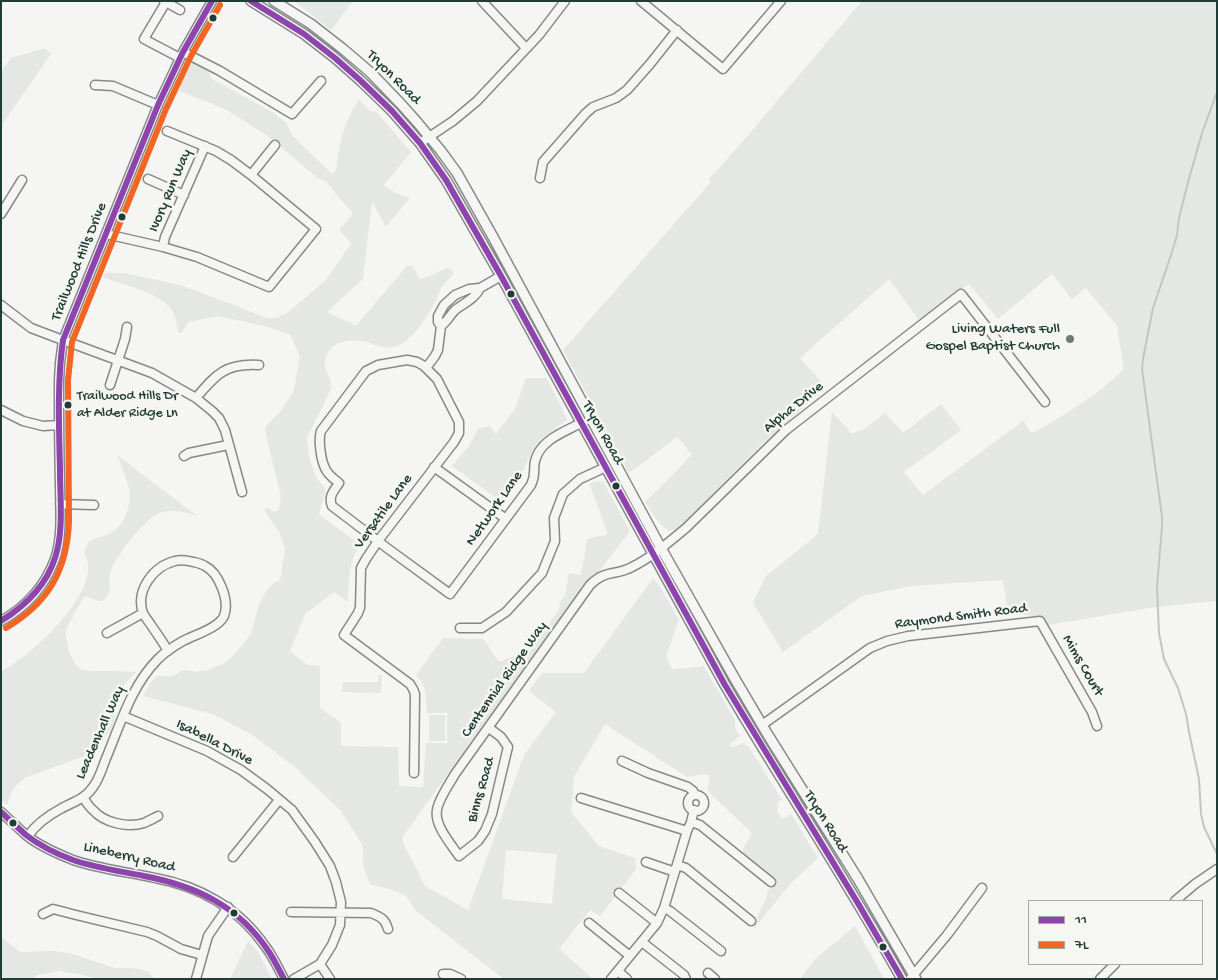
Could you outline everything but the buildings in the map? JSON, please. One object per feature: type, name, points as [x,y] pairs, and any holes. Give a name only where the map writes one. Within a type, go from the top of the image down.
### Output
[{"type":"main road","name":"Tryon Road","points":[[251,1],[292,26],[335,58],[375,93],[420,143],[446,180],[501,276],[725,685],[758,742],[848,886],[902,979]]},
{"type":"main road","points":[[267,1],[287,9]]},
{"type":"main road","name":"Tryon Road","points":[[274,1],[328,37],[363,66],[400,103],[456,173],[477,208],[661,548],[762,725],[858,879],[913,977]]},
{"type":"street","name":"Trailwood Hills Drive","points":[[1,621],[14,614],[26,604],[48,575],[55,557],[60,531],[59,380],[64,340],[158,105],[182,55],[212,1]]},
{"type":"street","points":[[482,1],[526,48]]},
{"type":"street","points":[[420,143],[468,109],[539,35],[565,1]]},
{"type":"street","points":[[641,1],[723,69],[781,1]]},
{"type":"street","points":[[180,10],[165,2],[144,39],[220,71],[292,114],[320,81]]},
{"type":"street","points":[[540,178],[543,162],[586,113],[593,107],[616,98],[627,90],[677,30]]},
{"type":"street","points":[[95,85],[113,86],[158,105]]},
{"type":"street","points":[[106,234],[197,257],[269,287],[316,229],[252,175],[231,160],[206,146],[167,131]]},
{"type":"street","points":[[252,175],[275,145]]},
{"type":"street","name":"Ivory Run Way","points":[[163,247],[165,237],[206,146]]},
{"type":"street","points":[[1,214],[22,180]]},
{"type":"street","points":[[148,180],[184,195]]},
{"type":"street","points":[[441,326],[454,312],[472,298],[480,288],[501,276]]},
{"type":"street","points":[[378,541],[332,506],[330,496],[339,483],[327,472],[324,466],[320,436],[324,426],[366,370],[378,365],[407,360],[417,362],[426,368],[438,350],[441,326],[438,322],[438,316],[442,308],[455,295],[473,288],[480,288]]},
{"type":"street","name":"Alpha Drive","points":[[653,554],[686,528],[786,430],[961,294],[1045,402]]},
{"type":"street","points":[[1,305],[32,328],[152,373],[196,398],[219,418],[225,430],[242,492]]},
{"type":"street","points":[[110,385],[128,327]]},
{"type":"street","points":[[196,398],[215,376],[231,367],[244,364],[259,365]]},
{"type":"street","name":"Versatile Lane","points":[[414,774],[415,694],[413,689],[410,684],[344,635],[360,608],[361,568],[366,559],[457,436],[460,426],[457,416],[437,379],[426,368]]},
{"type":"street","points":[[1,410],[23,421],[43,426],[59,425]]},
{"type":"street","name":"Network Lane","points":[[378,541],[450,594],[532,483],[535,461],[542,448],[553,437],[581,423]]},
{"type":"street","points":[[184,456],[189,453],[228,445]]},
{"type":"street","points":[[434,467],[506,519]]},
{"type":"street","points":[[460,628],[482,628],[506,612],[542,574],[555,541],[554,518],[563,494],[580,478],[606,468]]},
{"type":"street","points":[[60,504],[94,505]]},
{"type":"street","name":"Centennial Ridge Way","points":[[459,856],[441,830],[437,810],[455,774],[590,585],[600,577],[609,573],[626,570],[653,554]]},
{"type":"street","name":"Leadenhall Way","points":[[28,836],[40,822],[84,797],[94,786],[127,705],[145,674],[168,651],[183,641],[219,624],[224,616],[226,605],[221,586],[206,566],[185,560],[177,560],[158,568],[152,574],[141,596],[143,613]]},
{"type":"street","points":[[107,633],[143,613],[168,651]]},
{"type":"street","name":"Raymond Smith Road","points":[[762,725],[870,648],[887,641],[908,636],[1040,621]]},
{"type":"street","name":"Mims Court","points":[[1040,621],[1092,712],[1097,726]]},
{"type":"street","name":"Isabella Drive","points":[[123,716],[229,762],[267,789],[292,810],[315,842],[330,866],[336,882],[341,902],[340,925],[326,956],[320,964],[294,979]]},
{"type":"street","name":"Binns Road","points":[[459,856],[478,841],[485,831],[492,814],[508,747],[501,737],[489,728]]},
{"type":"street","points":[[611,979],[657,923],[664,908],[694,810],[690,807],[690,798],[695,795],[693,790],[688,787],[648,774],[622,761]]},
{"type":"street","points":[[84,797],[92,810],[110,821],[131,824],[143,823],[158,816]]},
{"type":"street","points":[[581,798],[687,831]]},
{"type":"street","points":[[233,856],[279,800]]},
{"type":"street","name":"Lineberry Road","points":[[1,812],[28,836],[50,849],[75,860],[174,882],[204,893],[228,907],[250,927],[262,942],[284,979]]},
{"type":"street","points":[[691,822],[700,825],[771,882]]},
{"type":"street","points":[[646,862],[686,868],[751,921]]},
{"type":"street","points":[[1176,900],[1217,869]]},
{"type":"street","points":[[913,977],[982,888]]},
{"type":"street","points":[[620,893],[657,923]]},
{"type":"street","points":[[196,979],[208,936],[228,907]]},
{"type":"street","points":[[664,908],[721,951]]},
{"type":"street","points":[[43,914],[53,909],[133,928],[157,936],[181,950],[202,955]]},
{"type":"street","points":[[291,912],[371,913],[380,916],[386,922],[388,929]]},
{"type":"street","points":[[589,924],[630,956]]},
{"type":"street","points":[[642,942],[684,975],[686,979]]},
{"type":"street","points":[[320,964],[330,979]]},
{"type":"street","points":[[1100,979],[1114,965]]},
{"type":"street","points":[[618,971],[628,979]]},
{"type":"street","points":[[443,974],[450,974],[461,979]]},
{"type":"shaded area","points":[[294,1],[353,1],[331,30]]},
{"type":"shaded area","points":[[862,1],[1217,1],[1217,601],[1155,607],[1048,625],[1043,618],[1020,614],[1007,605],[1003,580],[911,586],[862,596],[783,652],[753,603],[765,577],[818,534],[832,412],[852,434],[866,428],[885,413],[903,433],[941,404],[961,430],[904,472],[923,495],[1023,421],[1031,432],[1037,431],[1093,395],[1124,369],[1117,326],[1086,288],[1072,299],[1052,274],[998,319],[969,284],[919,320],[889,279],[800,358],[826,387],[760,446],[677,529],[669,531],[665,528],[645,502],[692,454],[677,437],[629,473],[563,350],[711,182],[709,179]]},
{"type":"shaded area","points":[[45,48],[51,54],[1,126],[1,71],[11,58]]},
{"type":"shaded area","points":[[192,63],[207,69],[212,79],[274,113],[286,123],[292,135],[331,173],[336,170],[343,134],[359,100],[370,111],[376,112],[411,152],[384,185],[395,193],[410,198],[386,227],[372,201],[363,279],[327,312],[356,326],[407,266],[412,266],[420,279],[447,268],[453,272],[453,275],[442,287],[424,321],[405,342],[395,347],[386,347],[360,341],[347,341],[335,345],[327,354],[325,360],[325,368],[331,381],[331,389],[307,438],[313,469],[318,480],[325,488],[319,514],[360,545],[351,566],[348,602],[334,592],[305,614],[290,651],[307,665],[320,666],[320,708],[341,723],[341,746],[398,747],[399,786],[423,787],[426,743],[447,743],[447,713],[427,713],[424,688],[416,675],[443,638],[483,639],[499,662],[530,651],[559,610],[560,602],[565,596],[569,573],[581,575],[587,540],[607,534],[589,483],[603,481],[630,531],[522,672],[403,836],[402,841],[425,886],[468,910],[524,755],[556,712],[529,691],[542,673],[584,673],[653,578],[679,620],[666,656],[672,669],[701,667],[703,665],[735,720],[735,728],[740,736],[729,744],[732,748],[743,743],[749,747],[782,800],[778,802],[777,810],[782,819],[791,814],[818,858],[791,883],[754,929],[754,923],[767,897],[767,892],[775,881],[743,854],[743,849],[752,833],[707,790],[710,776],[705,774],[687,777],[605,724],[574,777],[571,812],[599,846],[635,858],[636,869],[600,916],[590,910],[559,949],[591,979],[504,979],[416,911],[406,896],[390,889],[371,885],[364,867],[362,844],[341,811],[296,768],[251,734],[212,714],[143,696],[157,676],[172,676],[184,670],[197,672],[208,670],[223,664],[235,654],[251,634],[259,604],[267,590],[274,583],[280,581],[285,549],[279,532],[265,511],[265,508],[274,512],[277,511],[281,497],[265,430],[268,424],[282,410],[294,390],[300,357],[289,334],[264,326],[218,316],[189,322],[181,333],[178,333],[174,315],[167,304],[151,294],[105,278],[103,275],[107,273],[123,273],[179,285],[267,318],[276,318],[288,312],[325,281],[351,244],[339,230],[352,215],[352,212],[326,182],[316,177],[268,136],[227,110],[180,91],[181,80]],"holes":[[[506,850],[557,854],[552,904],[502,899]]]},
{"type":"shaded area","points":[[526,378],[546,378],[567,420],[540,440],[535,446],[517,483],[503,503],[452,466],[469,446],[478,429],[490,426],[496,434],[515,409]]},
{"type":"shaded area","points":[[117,455],[197,516],[174,511],[159,513],[153,516],[138,530],[117,558],[110,573],[108,595],[102,601],[87,596],[84,597],[65,632],[69,652],[76,665],[80,669],[90,671],[136,672],[116,696],[116,713],[111,730],[98,747],[88,755],[24,778],[12,790],[7,805],[1,800],[1,672],[42,640],[70,610],[87,578],[88,563],[84,554],[88,544],[90,541],[114,531],[123,521],[130,501],[130,494]]},
{"type":"shaded area","points":[[378,675],[382,676],[381,693],[342,692],[343,682],[378,682]]},
{"type":"shaded area","points":[[429,715],[445,715],[445,741],[429,741]]},
{"type":"shaded area","points":[[855,926],[884,979],[800,979],[815,959]]},
{"type":"shaded area","points":[[1,937],[20,952],[54,951],[73,954],[115,968],[131,968],[149,972],[154,979],[97,979],[59,971],[38,975],[31,979],[7,979],[1,976]]},
{"type":"shaded area","points":[[248,941],[258,952],[272,979],[230,979]]},
{"type":"waterway","points":[[1217,92],[1202,133],[1179,218],[1177,235],[1153,308],[1142,369],[1162,517],[1157,587],[1159,633],[1164,659],[1178,688],[1186,714],[1199,779],[1201,814],[1204,827],[1217,854]]},
{"type":"transit line","name":"11","points":[[1,621],[34,594],[46,578],[58,548],[61,515],[59,389],[63,340],[158,105],[183,52],[212,1]]},
{"type":"transit line","name":"11","points":[[251,1],[304,34],[361,81],[392,111],[420,143],[446,180],[501,276],[725,685],[902,979]]},
{"type":"transit line","name":"7L","points":[[6,628],[33,608],[44,596],[52,584],[64,556],[69,522],[68,380],[72,342],[166,109],[191,56],[220,5]]},
{"type":"transit line","name":"11","points":[[1,812],[31,839],[67,858],[99,867],[163,880],[215,900],[230,910],[257,936],[271,955],[284,979]]},
{"type":"place","name":"Living Waters Full Gospel Baptist Church","points":[[1070,339]]},
{"type":"place","name":"Trailwood Hills Dr at Alder Ridge Ln","points":[[68,405]]}]
